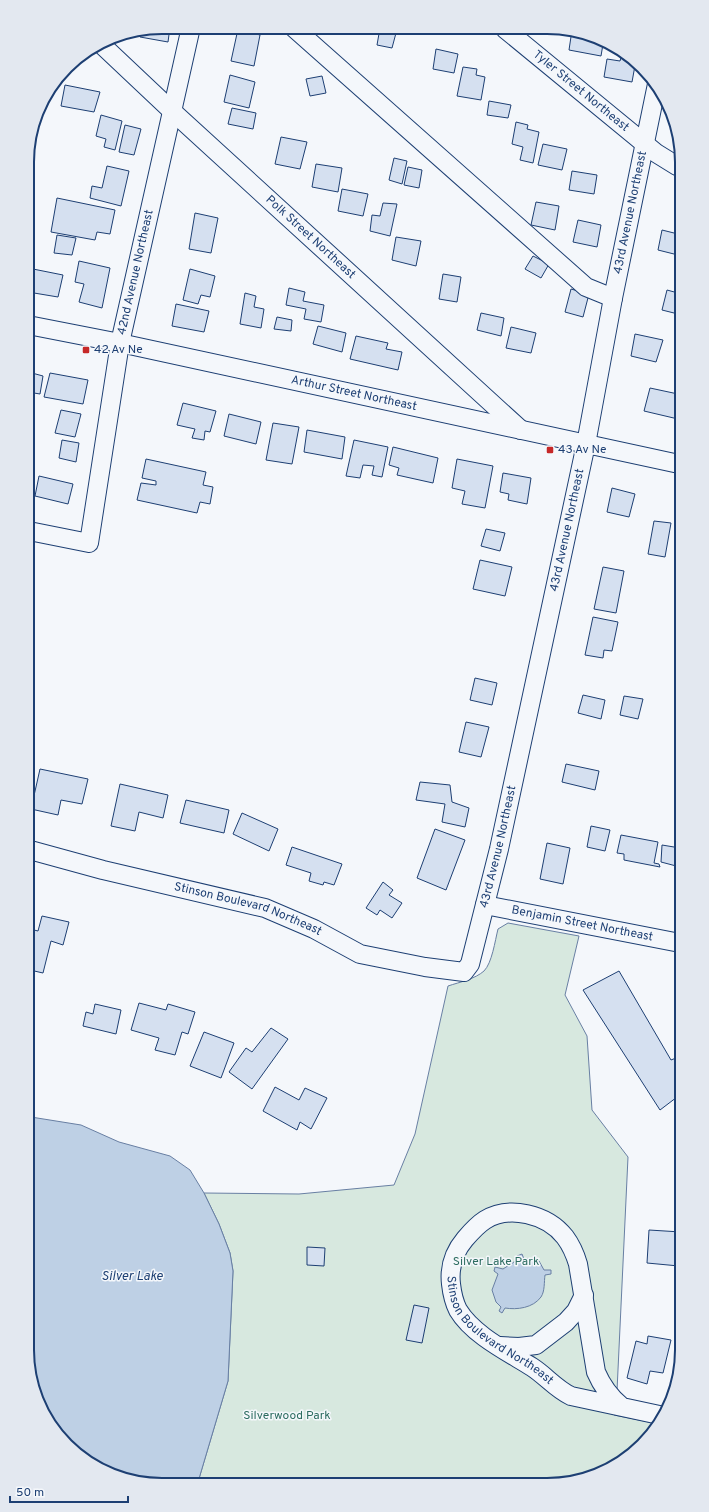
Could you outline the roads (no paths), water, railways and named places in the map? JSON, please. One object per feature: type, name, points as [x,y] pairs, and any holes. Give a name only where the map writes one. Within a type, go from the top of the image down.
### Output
[{"type":"street","name":"42nd Avenue Northeast","points":[[34,532],[89,543],[120,343],[189,34]]},
{"type":"street","points":[[301,34],[586,287],[613,298]]},
{"type":"street","name":"Tyler Street Northeast","points":[[511,34],[644,144],[675,164]]},
{"type":"street","name":"Polk Street Northeast","points":[[104,48],[522,430]]},
{"type":"street","name":"43rd Avenue Northeast","points":[[464,972],[470,964],[499,850],[586,444],[613,298],[655,93]]},
{"type":"street","name":"Arthur Street Northeast","points":[[34,327],[120,343],[675,463]]},
{"type":"street","name":"Stinson Boulevard Northeast","points":[[34,851],[103,870],[265,908],[314,929],[360,954],[424,967],[464,972]]},
{"type":"street","name":"Benjamin Street Northeast","points":[[485,905],[675,942]]},
{"type":"street","name":"Stinson Boulevard Northeast","points":[[621,1406],[610,1397],[596,1372],[578,1264],[572,1249],[564,1236],[550,1223],[536,1217],[519,1213],[502,1214],[486,1220],[473,1228],[457,1248],[452,1262],[450,1278],[452,1295],[458,1309],[468,1324],[537,1370],[563,1392],[571,1396],[657,1414]]},
{"type":"street","points":[[499,1346],[519,1347],[536,1345],[566,1322],[576,1311],[584,1295]]},
{"type":"water","name":"Silver Lake","points":[[34,1117],[81,1125],[119,1142],[170,1156],[190,1170],[204,1193],[219,1224],[230,1253],[233,1271],[228,1381],[199,1478],[137,1476],[105,1465],[78,1446],[56,1421],[47,1407],[38,1383],[35,1367]]},
{"type":"water","points":[[522,1254],[524,1259],[539,1261],[544,1270],[551,1270],[551,1274],[545,1275],[543,1292],[538,1301],[529,1306],[515,1309],[505,1308],[502,1313],[499,1311],[501,1307],[496,1302],[492,1290],[498,1274],[494,1271],[495,1267],[503,1269],[517,1260],[517,1256]]},
{"type":"place","name":"42 Av Ne","points":[[86,350]]},
{"type":"place","name":"43 Av Ne","points":[[550,450]]},
{"type":"park label","name":"Silver Lake Park","points":[[496,1262]]},
{"type":"park label","name":"Silverwood Park","points":[[287,1416]]}]
